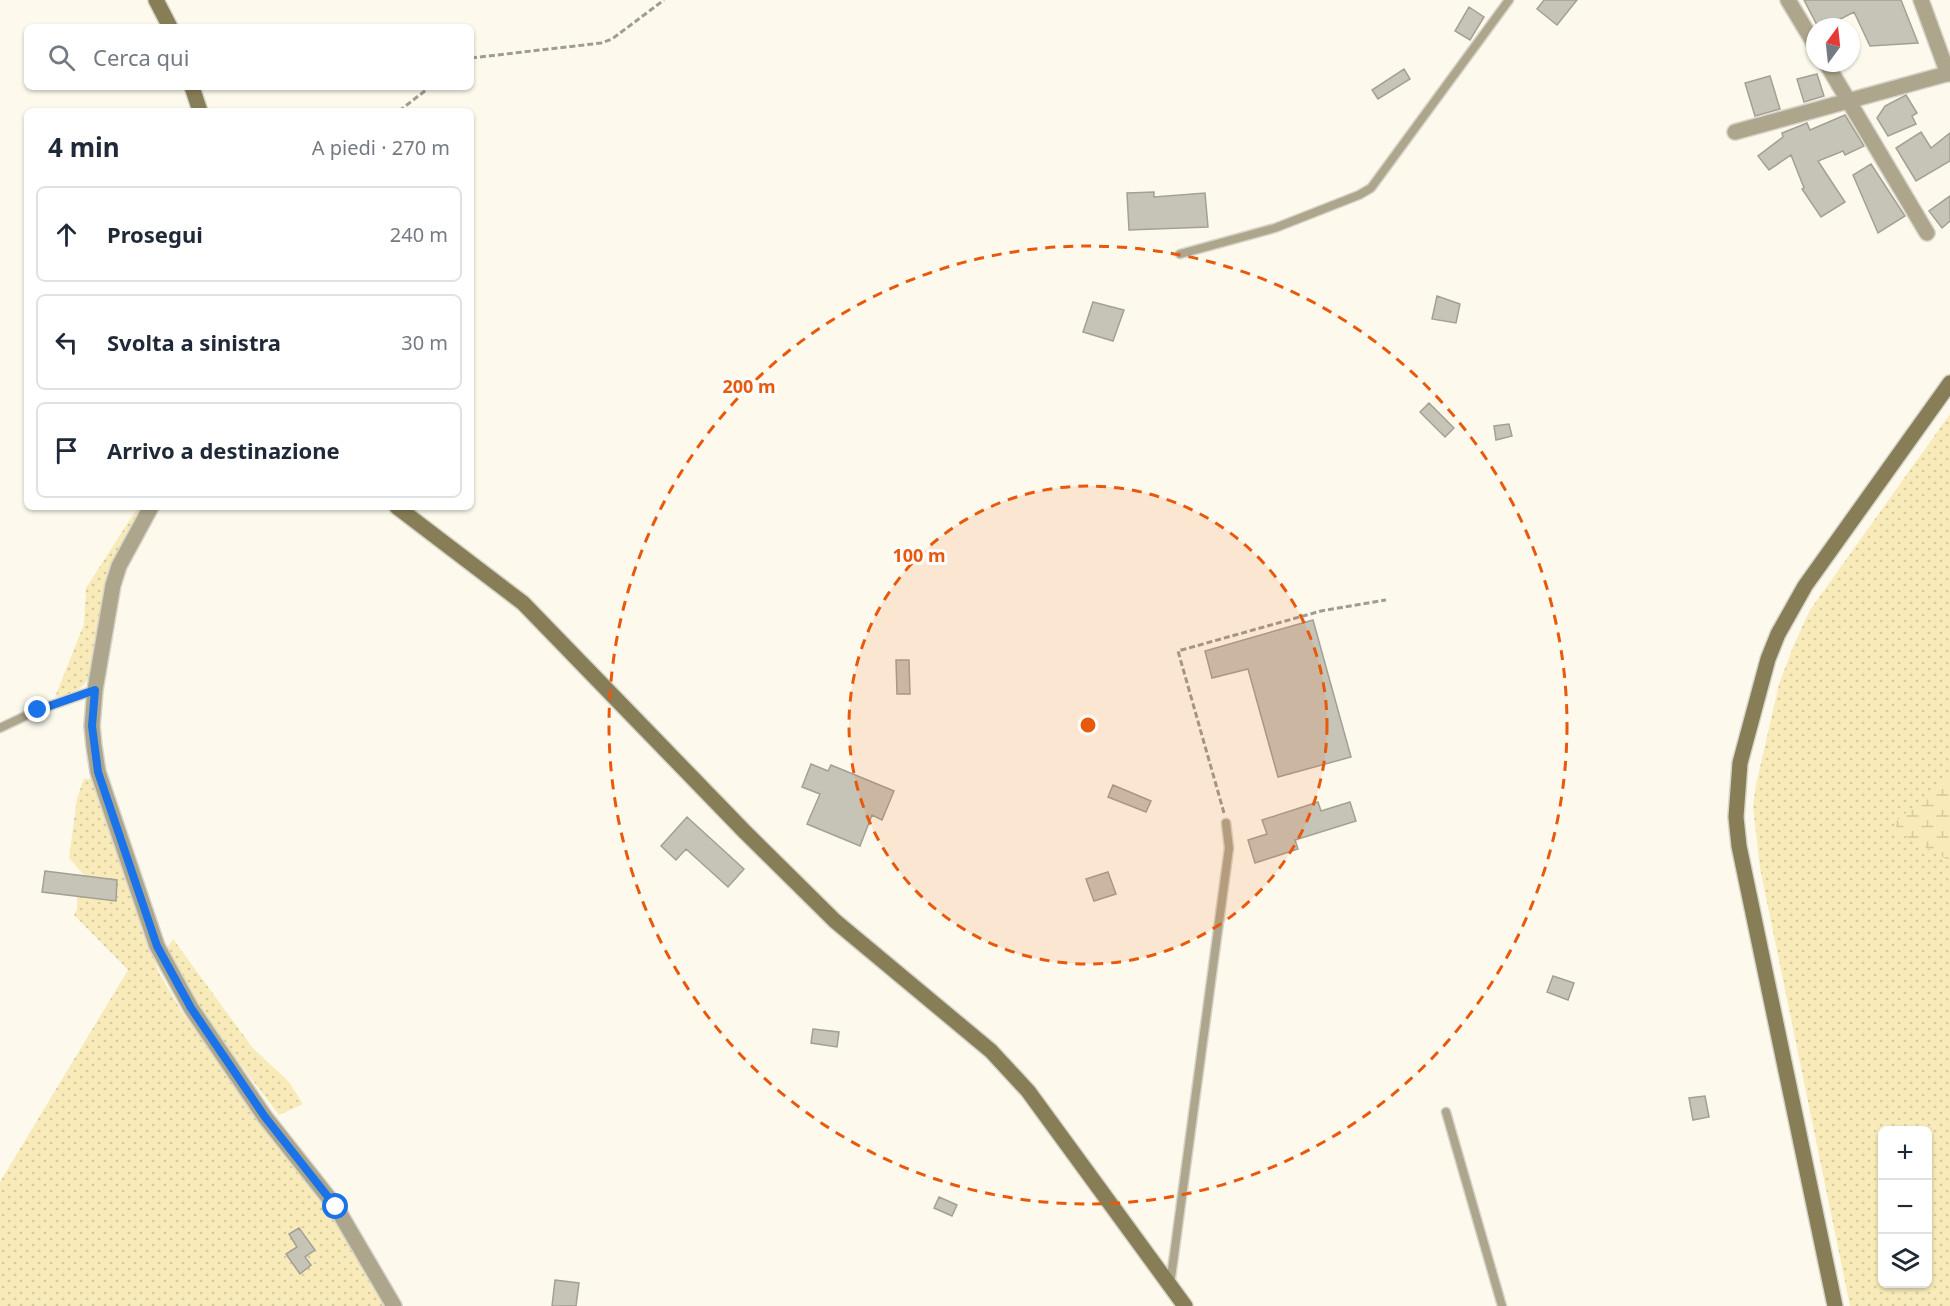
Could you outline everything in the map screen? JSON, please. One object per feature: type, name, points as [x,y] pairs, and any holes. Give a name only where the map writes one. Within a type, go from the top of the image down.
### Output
[{"type":"street","points":[[156,0],[168,24]]},
{"type":"street","points":[[1788,0],[1806,30]]},
{"type":"street","points":[[1736,132],[1949,73],[1921,0]]},
{"type":"street","points":[[1831,72],[1927,233]]},
{"type":"street","points":[[193,90],[199,108]]},
{"type":"street","points":[[1835,1306],[1739,846],[1736,817],[1740,763],[1768,659],[1790,609],[1950,383]]},
{"type":"street","points":[[149,510],[119,566],[95,690],[92,726],[98,772],[157,946],[191,1008],[265,1117],[336,1207],[394,1306]]},
{"type":"street","points":[[401,510],[523,603],[745,832],[835,921],[991,1051],[1028,1091],[1185,1306]]},
{"type":"lane","points":[[1180,254],[1275,228],[1359,195],[1371,188],[1509,0]]},
{"type":"lane","points":[[0,728],[38,710],[95,690]]},
{"type":"lane","points":[[1170,1286],[1229,848],[1226,823]]},
{"type":"lane","points":[[1446,1113],[1502,1306]]},
{"type":"path","points":[[474,58],[601,43],[612,39],[664,0]]},
{"type":"path","points":[[403,108],[426,90]]},
{"type":"path","points":[[1226,823],[1178,651],[1321,611],[1386,600]]},
{"type":"green space","points":[[1950,414],[1950,1306],[1850,1306],[1760,868],[1753,806],[1779,684],[1810,610]]},
{"type":"green space","points":[[136,510],[143,510],[107,573],[91,674],[77,691],[55,697],[84,624],[86,588]]},
{"type":"green space","points":[[1950,777],[1950,861],[1898,832],[1895,822]]},
{"type":"green space","points":[[84,779],[92,779],[159,973],[182,1012],[327,1202],[388,1306],[0,1306],[0,1182],[128,970],[74,915],[77,909],[77,896],[116,901],[117,880],[85,876],[69,858],[77,798]]},
{"type":"green space","points":[[173,939],[252,1047],[289,1082],[303,1104],[279,1115],[216,1032],[165,952]]},
{"type":"building","points":[[1544,0],[1577,0],[1557,25],[1537,9]]},
{"type":"building","points":[[1804,0],[1901,0],[1918,43],[1870,46],[1860,25],[1860,18],[1857,18],[1854,12],[1842,18],[1813,18]]},
{"type":"building","points":[[1469,7],[1484,17],[1470,40],[1455,31]]},
{"type":"building","points":[[1404,69],[1410,79],[1378,99],[1372,90]]},
{"type":"building","points":[[1817,74],[1824,96],[1804,102],[1797,79]]},
{"type":"building","points":[[1770,76],[1780,109],[1755,116],[1745,83]]},
{"type":"building","points":[[1906,95],[1917,113],[1912,116],[1916,124],[1888,136],[1877,118],[1885,106]]},
{"type":"building","points":[[1845,115],[1864,146],[1845,155],[1843,151],[1818,161],[1845,202],[1821,217],[1802,189],[1804,188],[1791,155],[1769,170],[1758,156],[1783,137],[1782,133],[1807,123],[1810,130]]},
{"type":"building","points":[[1921,132],[1931,148],[1950,133],[1950,161],[1916,181],[1896,148]]},
{"type":"building","points":[[1871,164],[1905,216],[1878,233],[1853,175]]},
{"type":"building","points":[[1154,192],[1154,197],[1205,193],[1208,227],[1129,230],[1127,193]]},
{"type":"building","points":[[1950,196],[1950,221],[1942,228],[1929,211]]},
{"type":"building","points":[[1437,296],[1460,304],[1456,323],[1432,319]]},
{"type":"building","points":[[1093,302],[1124,310],[1113,341],[1083,332]]},
{"type":"building","points":[[1429,403],[1454,428],[1445,437],[1420,412]]},
{"type":"building","points":[[1509,424],[1512,436],[1496,440],[1494,426]]},
{"type":"building","points":[[1313,620],[1351,757],[1278,777],[1248,669],[1212,678],[1205,651]]},
{"type":"building","points":[[896,660],[909,660],[910,694],[897,694]]},
{"type":"building","points":[[811,764],[828,771],[831,765],[894,791],[882,820],[872,815],[860,846],[807,824],[820,794],[802,787]]},
{"type":"building","points":[[1113,785],[1151,801],[1146,812],[1108,797]]},
{"type":"building","points":[[1318,802],[1321,811],[1350,802],[1356,821],[1295,840],[1298,849],[1255,863],[1248,840],[1267,834],[1262,820]]},
{"type":"building","points":[[687,817],[744,869],[728,887],[686,849],[676,860],[661,846]]},
{"type":"building","points":[[45,871],[117,880],[116,901],[42,892]]},
{"type":"building","points":[[1108,872],[1116,894],[1094,901],[1086,879]]},
{"type":"building","points":[[1553,976],[1574,983],[1568,1000],[1547,992]]},
{"type":"building","points":[[813,1029],[839,1032],[837,1047],[811,1043]]},
{"type":"building","points":[[1705,1096],[1709,1117],[1693,1120],[1689,1098]]},
{"type":"building","points":[[939,1197],[957,1205],[952,1216],[934,1208]]},
{"type":"building","points":[[299,1228],[315,1250],[305,1257],[311,1265],[300,1274],[286,1254],[297,1247],[289,1234]]},
{"type":"building","points":[[555,1280],[579,1283],[576,1306],[552,1306]]},
{"type":"route","points":[[38,710],[95,690],[92,726],[98,772],[157,946],[191,1008],[265,1117],[336,1207]]}]
